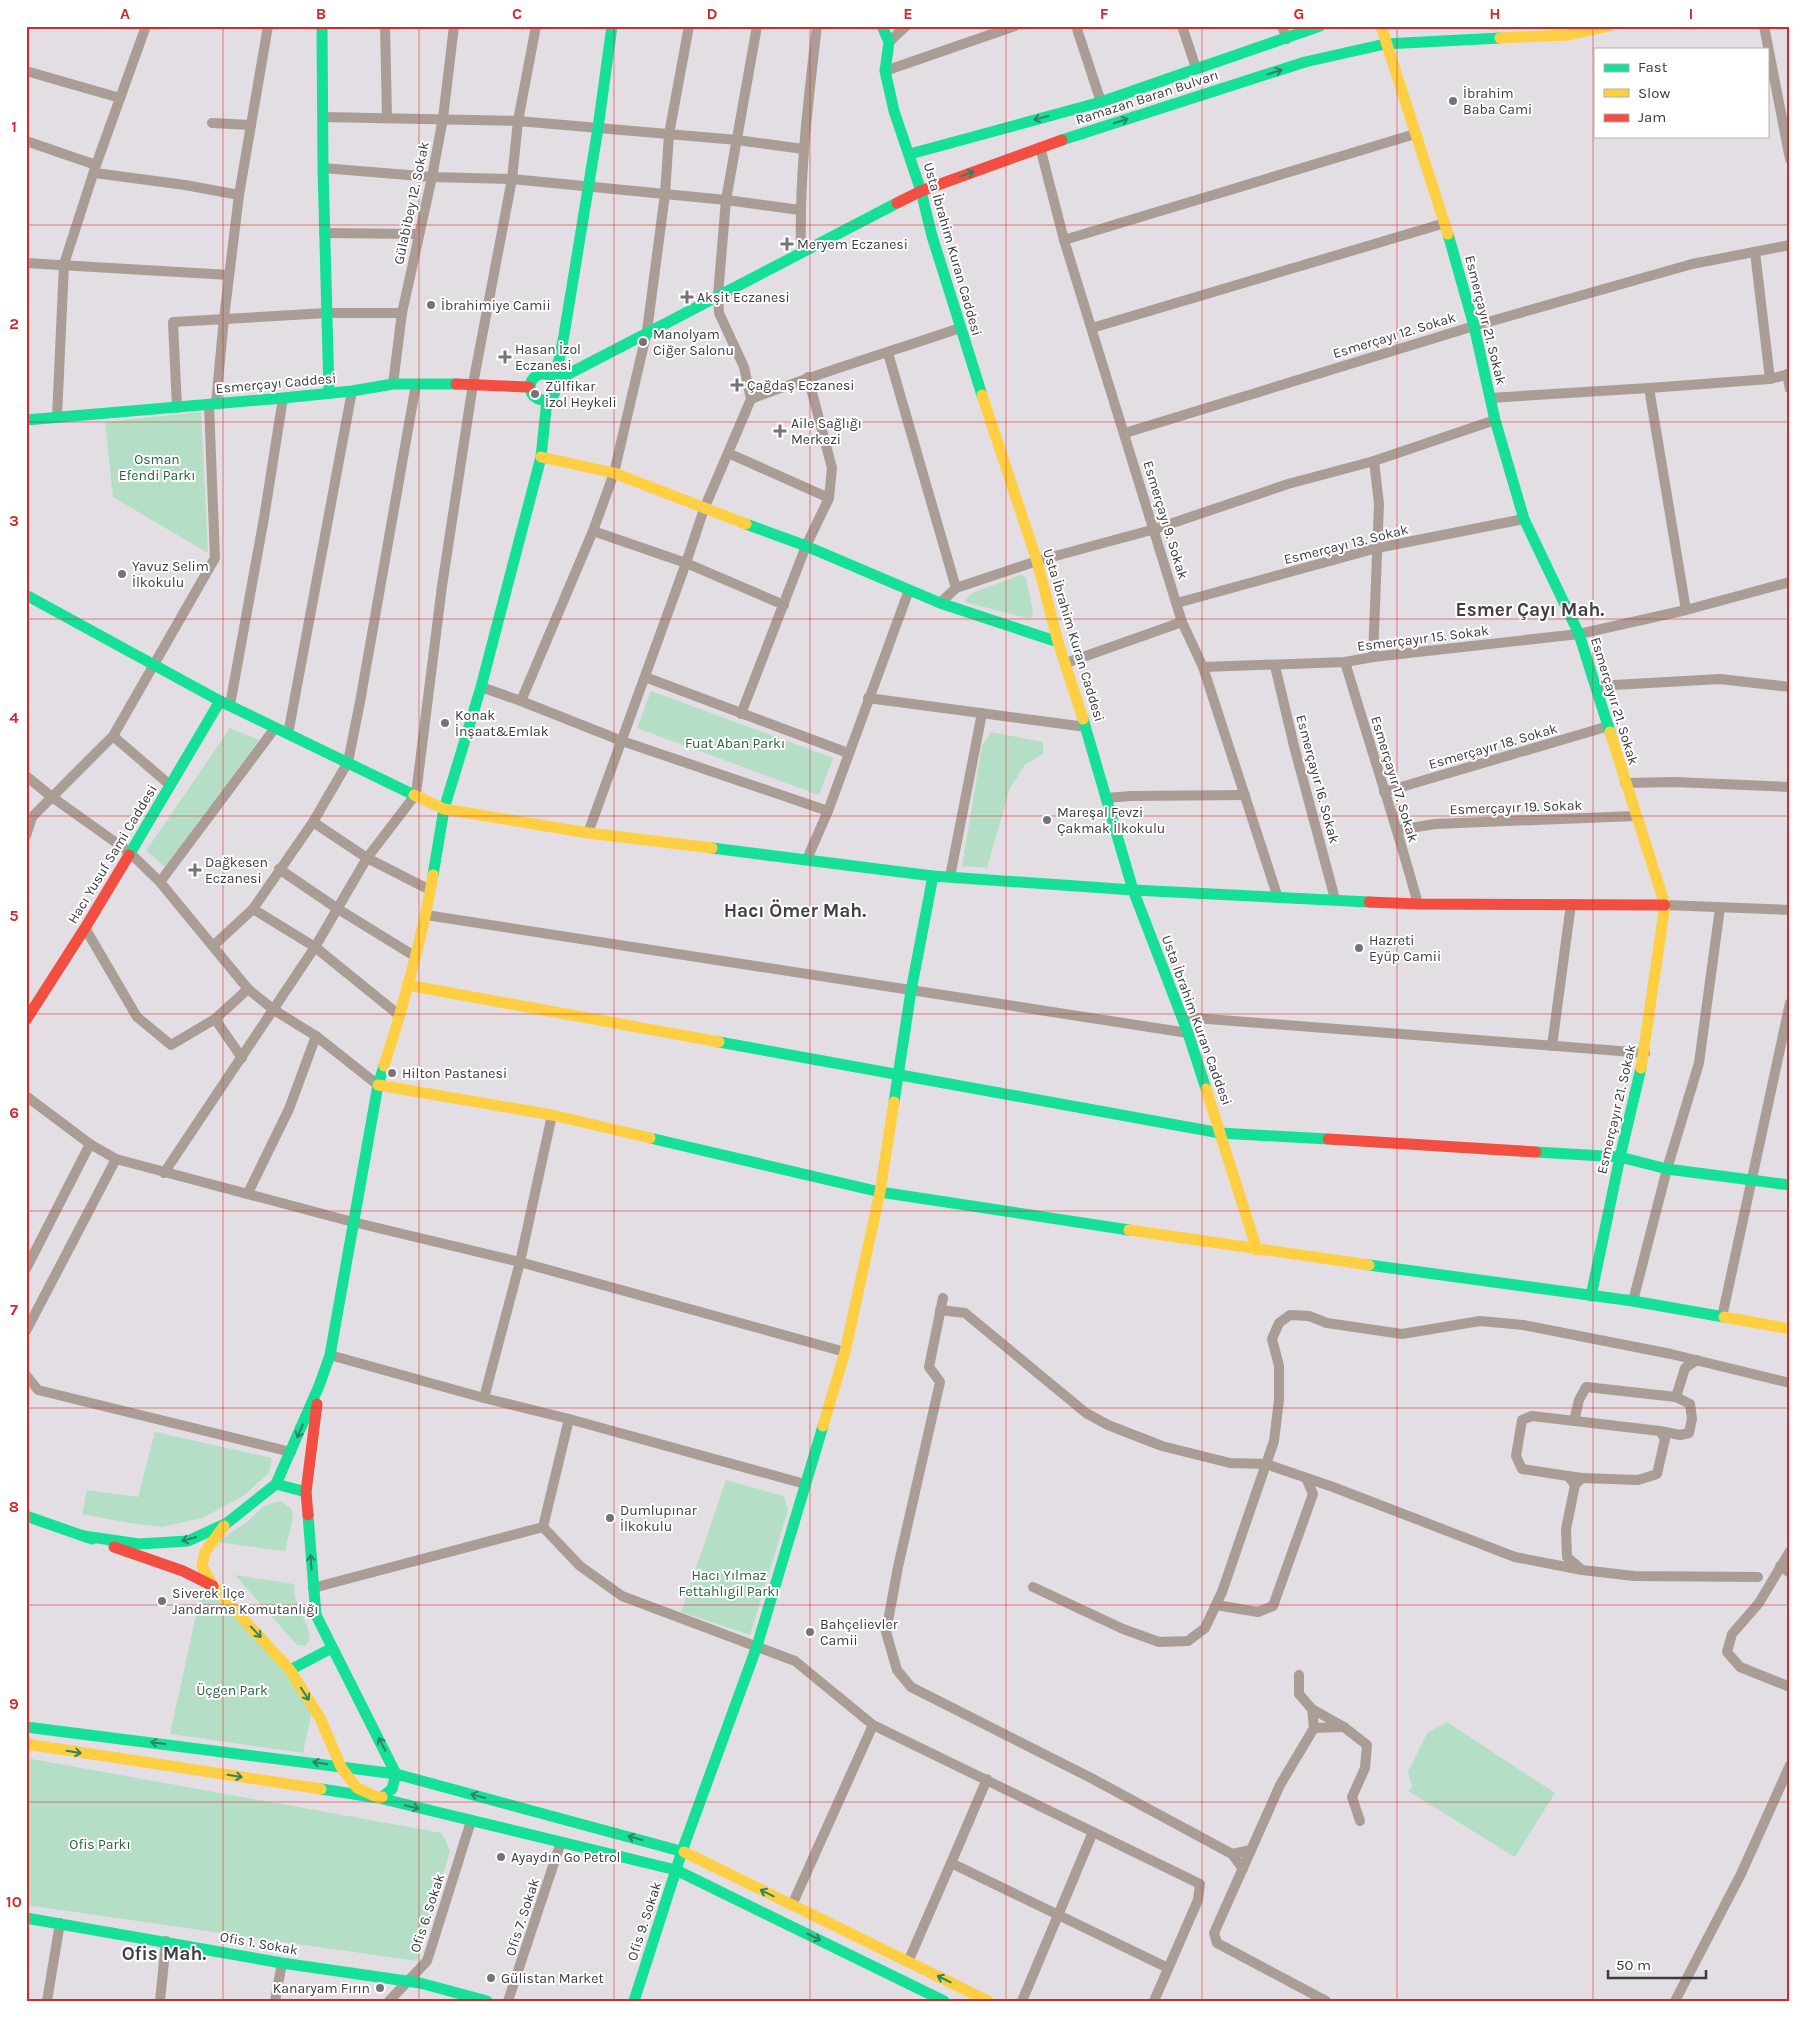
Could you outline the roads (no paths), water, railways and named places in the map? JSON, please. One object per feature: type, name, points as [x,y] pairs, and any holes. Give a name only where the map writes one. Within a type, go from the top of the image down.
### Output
[{"type":"street","points":[[57,417],[64,264],[146,26]]},
{"type":"street","points":[[26,836],[32,818],[113,736],[215,558],[212,404],[240,195],[268,26]]},
{"type":"street","points":[[322,26],[324,233],[329,392]]},
{"type":"street","points":[[385,26],[387,117]]},
{"type":"street","name":"Gülabibey 12. Sokak","points":[[393,384],[402,313],[432,177],[454,26]]},
{"type":"street","points":[[164,1172],[315,947],[368,858],[416,794],[442,586],[473,384],[512,179],[518,121],[536,26]]},
{"type":"street","points":[[554,379],[548,374],[541,373],[535,376],[530,386],[533,396],[542,401],[552,397],[556,392],[554,379],[564,335],[598,128],[612,26]]},
{"type":"street","points":[[521,701],[593,531],[614,473],[647,331],[665,194],[669,134],[689,26]]},
{"type":"street","points":[[588,833],[686,563],[704,508],[752,399],[744,367],[719,313],[718,295],[719,262],[726,200],[757,26]]},
{"type":"street","points":[[801,252],[800,210],[803,149],[818,26]]},
{"type":"street","name":"Usta İbrahim Kuran Caddesi","points":[[882,26],[888,42],[885,71],[894,111],[922,191],[932,236],[960,328],[1036,561],[1058,642],[1086,727],[1133,890],[1188,1033],[1257,1250]]},
{"type":"street","points":[[888,42],[906,26]]},
{"type":"street","points":[[885,71],[1014,26]]},
{"type":"street","points":[[1076,26],[1101,102]]},
{"type":"street","points":[[1182,26],[1196,68]]},
{"type":"street","points":[[1282,26],[1287,39]]},
{"type":"street","name":"Ramazan Baran Bulvarı","points":[[910,154],[1101,102],[1320,26]]},
{"type":"street","name":"Esmerçayır 21. Sokak","points":[[1381,26],[1385,44],[1445,223],[1474,326],[1494,420],[1524,519],[1579,634],[1665,905],[1645,1052],[1620,1157],[1591,1296]]},
{"type":"street","name":"Ramazan Baran Bulvarı","points":[[554,379],[922,191],[1040,147],[1305,62],[1385,44],[1567,31],[1609,26]]},
{"type":"street","points":[[1764,26],[1786,124],[1790,159]]},
{"type":"street","points":[[26,72],[120,98]]},
{"type":"street","points":[[323,117],[518,121],[737,140],[803,149]]},
{"type":"street","points":[[212,122],[251,124]]},
{"type":"street","points":[[1064,240],[1415,134]]},
{"type":"street","points":[[26,141],[96,169],[240,195]]},
{"type":"street","name":"Esmerçayı 9. Sokak","points":[[1040,147],[1064,240],[1182,622],[1203,667],[1278,898]]},
{"type":"street","points":[[323,168],[432,177],[512,179],[726,200],[800,210]]},
{"type":"street","points":[[1092,328],[1445,223]]},
{"type":"street","points":[[324,233],[419,234]]},
{"type":"street","name":"Esmerçayı 12. Sokak","points":[[1125,433],[1474,326],[1692,264],[1790,245]]},
{"type":"street","points":[[1755,252],[1770,379]]},
{"type":"street","points":[[26,263],[229,275]]},
{"type":"street","points":[[177,408],[173,322],[327,313],[402,313]]},
{"type":"street","points":[[752,399],[808,377],[888,353],[960,328]]},
{"type":"street","points":[[888,353],[956,588]]},
{"type":"street","points":[[1490,398],[1770,379],[1788,374],[1790,389]]},
{"type":"street","points":[[741,714],[806,546],[828,498],[832,468],[808,377]]},
{"type":"street","name":"Esmerçayı Caddesi","points":[[26,420],[283,398],[352,391],[393,384],[530,386]]},
{"type":"street","points":[[213,946],[253,909],[313,822],[348,762],[416,384]]},
{"type":"street","points":[[1649,388],[1686,610]]},
{"type":"street","points":[[288,734],[352,391]]},
{"type":"street","points":[[225,703],[264,518],[283,398]]},
{"type":"street","points":[[84,1536],[139,1544],[188,1541],[227,1523],[276,1484],[319,1386],[330,1354],[378,1085],[416,957],[426,915],[444,809],[481,687],[541,457],[547,400]]},
{"type":"street","points":[[940,603],[956,588],[1036,561],[1154,529],[1288,484],[1374,461],[1494,420]]},
{"type":"street","points":[[728,454],[828,498]]},
{"type":"street","points":[[541,457],[614,473],[806,546],[940,603],[1058,642]]},
{"type":"street","points":[[1373,657],[1379,504],[1374,461]]},
{"type":"street","name":"Esmerçayı 13. Sokak","points":[[1177,603],[1376,548],[1524,519]]},
{"type":"street","points":[[593,531],[686,563],[784,605]]},
{"type":"street","name":"Esmerçayır 15. Sokak","points":[[1203,667],[1275,666],[1345,662],[1373,657],[1579,634],[1686,610],[1790,582]]},
{"type":"street","points":[[807,859],[828,811],[908,590]]},
{"type":"street","points":[[26,595],[225,703],[444,809],[588,833],[933,876],[1133,890],[1418,904],[1665,905],[1790,910]]},
{"type":"street","points":[[1066,664],[1182,622]]},
{"type":"street","name":"Esmerçayır 17. Sokak","points":[[1345,662],[1384,792],[1398,830],[1418,904]]},
{"type":"street","name":"Esmerçayır 16. Sokak","points":[[1275,666],[1294,746],[1335,899]]},
{"type":"street","points":[[645,677],[848,753]]},
{"type":"street","points":[[1596,686],[1720,679],[1790,687]]},
{"type":"street","points":[[481,687],[622,741],[828,811]]},
{"type":"street","points":[[868,698],[1086,727]]},
{"type":"street","name":"Hacı Yusuf Sami Caddesi","points":[[26,1020],[85,928],[170,785],[225,703]]},
{"type":"street","points":[[950,877],[982,713]]},
{"type":"street","name":"Esmerçayır 18. Sokak","points":[[1384,792],[1609,726]]},
{"type":"street","points":[[160,882],[275,728]]},
{"type":"street","points":[[113,736],[170,785]]},
{"type":"street","points":[[26,776],[129,852],[160,882],[248,989],[274,1010],[316,1036],[378,1085],[552,1115],[880,1192],[1257,1250],[1633,1301],[1790,1330]]},
{"type":"street","points":[[1625,783],[1674,782],[1790,787]]},
{"type":"street","points":[[1106,798],[1244,795]]},
{"type":"street","name":"Esmerçayır 19. Sokak","points":[[1398,830],[1436,824],[1636,816]]},
{"type":"street","points":[[313,822],[368,858],[430,890]]},
{"type":"street","points":[[279,870],[416,957]]},
{"type":"street","name":"Ofis 9. Sokak","points":[[634,2001],[682,1851],[757,1646],[845,1352],[880,1192],[911,991],[933,876]]},
{"type":"street","points":[[1552,1046],[1571,904]]},
{"type":"street","points":[[1633,1301],[1667,1169],[1699,1063],[1720,908]]},
{"type":"street","points":[[253,909],[315,947],[400,1016]]},
{"type":"street","points":[[426,915],[1188,1033]]},
{"type":"street","points":[[85,928],[136,1017],[171,1045],[215,1019],[248,989]]},
{"type":"street","points":[[408,985],[1220,1132],[1620,1157],[1667,1169],[1790,1186]]},
{"type":"street","points":[[1722,1317],[1790,1003]]},
{"type":"street","points":[[1182,1017],[1645,1052]]},
{"type":"street","points":[[215,1019],[242,1058]]},
{"type":"street","points":[[248,1193],[289,1109],[316,1036]]},
{"type":"street","points":[[26,1096],[90,1144],[116,1158],[353,1222],[520,1262],[845,1352]]},
{"type":"street","points":[[484,1398],[520,1262],[552,1115]]},
{"type":"street","points":[[26,1269],[90,1144]]},
{"type":"street","points":[[26,1331],[116,1158]]},
{"type":"street","points":[[943,1298],[929,1366],[940,1382],[900,1557],[886,1632],[897,1670],[911,1686],[1093,1779],[1232,1854],[1243,1869]]},
{"type":"street","points":[[940,1310],[965,1313],[1086,1413],[1108,1425],[1162,1446],[1230,1464],[1266,1464],[1333,1487],[1515,1557],[1582,1570],[1634,1576],[1758,1577],[1779,1569],[1790,1573]]},
{"type":"street","points":[[1033,1587],[1123,1629],[1159,1642],[1188,1641],[1206,1628],[1243,1536],[1274,1441],[1280,1400],[1279,1366],[1272,1339],[1279,1323],[1290,1315],[1309,1316],[1327,1323],[1402,1334],[1480,1321],[1523,1325],[1671,1354],[1790,1383]]},
{"type":"street","points":[[330,1354],[484,1398],[569,1419],[806,1484]]},
{"type":"street","points":[[1671,1354],[1685,1368]]},
{"type":"street","points":[[1676,1395],[1685,1368],[1697,1360]]},
{"type":"street","points":[[26,1375],[38,1390],[291,1452]]},
{"type":"street","points":[[227,1523],[205,1552],[202,1566],[213,1586],[290,1670],[320,1718],[341,1767],[357,1788],[379,1798],[390,1794],[394,1786],[396,1774],[316,1615],[306,1492],[319,1386]]},
{"type":"street","points":[[1574,1421],[1579,1400],[1586,1387],[1676,1395],[1690,1404],[1692,1420],[1689,1433],[1663,1435],[1532,1416],[1522,1420],[1516,1456],[1522,1470],[1568,1476],[1579,1481],[1638,1480],[1657,1474],[1663,1435]]},
{"type":"street","points":[[543,1527],[569,1419]]},
{"type":"street","points":[[1216,1605],[1258,1612],[1273,1606],[1314,1494],[1306,1478]]},
{"type":"street","points":[[1579,1481],[1566,1529],[1567,1557],[1582,1570]]},
{"type":"street","points":[[276,1484],[306,1492]]},
{"type":"street","points":[[1314,1494],[1333,1487]]},
{"type":"street","points":[[26,1516],[183,1572],[213,1586]]},
{"type":"street","points":[[313,1588],[543,1527]]},
{"type":"street","points":[[543,1527],[580,1566],[622,1596],[795,1660],[873,1725],[1200,1884],[1198,1900],[1154,2001]]},
{"type":"street","points":[[1790,1551],[1759,1603],[1732,1634],[1727,1652],[1740,1667],[1790,1687]]},
{"type":"street","points":[[1558,1566],[1567,1557]]},
{"type":"street","points":[[1758,1577],[1766,1591]]},
{"type":"street","points":[[290,1670],[332,1648]]},
{"type":"street","points":[[1299,1675],[1299,1694],[1312,1709],[1344,1727],[1367,1745],[1365,1768],[1352,1797],[1360,1822]]},
{"type":"street","points":[[1312,1709],[1314,1728],[1280,1785],[1214,1933],[1217,1943],[1326,2001]]},
{"type":"street","points":[[792,1906],[873,1725]]},
{"type":"street","points":[[26,1727],[396,1774],[682,1851],[988,2001]]},
{"type":"street","points":[[1314,1728],[1344,1727]]},
{"type":"street","points":[[26,1744],[379,1798],[676,1870],[944,2001]]},
{"type":"street","points":[[1675,2001],[1741,1874],[1790,1765]]},
{"type":"street","points":[[908,1962],[986,1779]]},
{"type":"street","name":"Ofis 6. Sokak","points":[[390,2001],[406,1981],[427,1961],[471,1821]]},
{"type":"street","points":[[1022,2001],[1093,1832]]},
{"type":"street","name":"Ofis 7. Sokak","points":[[508,2001],[561,1842]]},
{"type":"street","points":[[1232,1854],[1251,1850]]},
{"type":"street","points":[[951,1863],[1168,1968]]},
{"type":"street","name":"Ofis 1. Sokak","points":[[26,1918],[166,1941],[282,1963],[406,1981],[486,2001]]},
{"type":"street","points":[[47,2001],[60,1923]]},
{"type":"street","points":[[160,2001],[166,1941]]},
{"type":"street","points":[[275,2001],[282,1963]]},
{"type":"place","name":"İbrahim Baba Cami","points":[[1453,101]]},
{"type":"place","name":"Meryem Eczanesi","points":[[787,244]]},
{"type":"place","name":"Akşit Eczanesi","points":[[687,297]]},
{"type":"place","name":"İbrahimiye Camii","points":[[431,305]]},
{"type":"place","name":"Manolyam Ciğer Salonu","points":[[643,342]]},
{"type":"place","name":"Hasan İzol Eczanesi","points":[[505,357]]},
{"type":"place","name":"Çağdaş Eczanesi","points":[[737,385]]},
{"type":"place","name":"Zülfikar İzol Heykeli","points":[[535,394]]},
{"type":"place","name":"Aile Sağlığı Merkezi","points":[[780,431]]},
{"type":"place","name":"Yavuz Selim İlkokulu","points":[[122,574]]},
{"type":"place","name":"Konak İnşaat&Emlak","points":[[445,723]]},
{"type":"place","name":"Mareşal Fevzi Çakmak İlkokulu","points":[[1047,820]]},
{"type":"place","name":"Dağkesen Eczanesi","points":[[195,870]]},
{"type":"place","name":"Hazreti Eyüp Camii","points":[[1359,948]]},
{"type":"place","name":"Hilton Pastanesi","points":[[392,1073]]},
{"type":"place","name":"Dumlupınar İlkokulu","points":[[610,1518]]},
{"type":"place","name":"Siverek İlçe Jandarma Komutanlığı","points":[[162,1601]]},
{"type":"place","name":"Bahçelievler Camii","points":[[810,1632]]},
{"type":"place","name":"Ayaydın Go Petrol","points":[[501,1857]]},
{"type":"place","name":"Gülistan Market","points":[[491,1978]]},
{"type":"place","name":"Kanaryam Fırın","points":[[380,1988]]},
{"type":"district","name":"Esmer Çayı Mah.","points":[[1530,609]]},
{"type":"district","name":"Hacı Ömer Mah.","points":[[795,910]]},
{"type":"district","name":"Ofis Mah.","points":[[164,1953]]},
{"type":"park label","name":"Osman Efendi Parkı","points":[[157,468]]},
{"type":"park label","name":"Fuat Aban Parkı","points":[[735,743]]},
{"type":"park label","name":"Hacı Yılmaz Fettahlıgil Parkı","points":[[729,1584]]},
{"type":"park label","name":"Üçgen Park","points":[[232,1690]]},
{"type":"park label","name":"Ofis Parkı","points":[[100,1844]]}]
